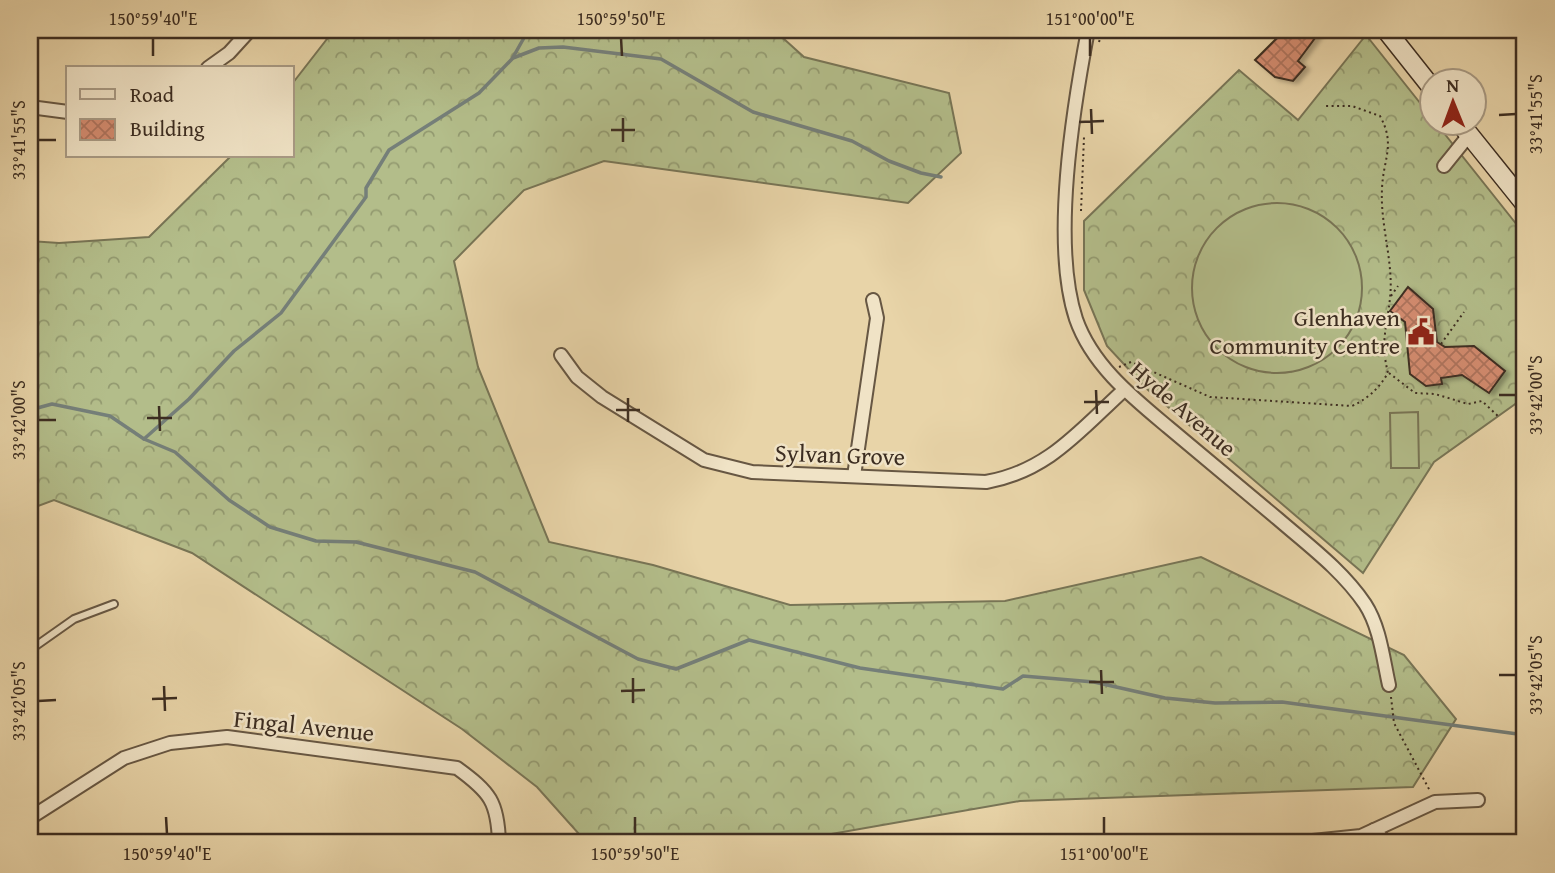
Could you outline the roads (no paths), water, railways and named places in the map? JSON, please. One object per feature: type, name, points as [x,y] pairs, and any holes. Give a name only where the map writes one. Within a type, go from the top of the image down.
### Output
[{"type":"main road","points":[[1386,30],[1418,70]]},
{"type":"main road","points":[[1470,136],[1525,205]]},
{"type":"street","points":[[211,66],[229,53],[250,30]]},
{"type":"street","name":"Hyde Avenue","points":[[1088,30],[1075,97],[1065,243],[1068,289],[1077,321],[1092,351],[1124,390],[1335,568],[1366,605],[1378,634],[1389,685]]},
{"type":"street","points":[[30,107],[66,112]]},
{"type":"street","points":[[1444,166],[1460,136]]},
{"type":"street","points":[[854,476],[877,318],[873,300]]},
{"type":"street","name":"Sylvan Grove","points":[[561,355],[577,377],[602,397],[704,460],[752,472],[986,482],[1012,477],[1045,462],[1124,390]]},
{"type":"street","name":"Fingal Avenue","points":[[30,818],[124,758],[170,743],[227,737],[457,768],[479,784],[498,812],[499,843]]},
{"type":"street","points":[[1293,843],[1361,836],[1435,802],[1478,800]]},
{"type":"street","points":[[1374,830],[1387,843]]},
{"type":"lane","points":[[30,650],[74,619],[114,604]]},
{"type":"waterway","points":[[144,439],[189,399],[234,351],[281,313],[366,197],[366,188],[389,150],[479,93],[512,59],[525,36],[545,30]]},
{"type":"waterway","points":[[513,58],[539,48],[563,47],[661,59],[753,112],[852,141],[889,161],[941,177]]},
{"type":"waterway","points":[[30,410],[52,404],[110,416],[144,439],[175,452],[229,500],[270,527],[316,541],[356,542],[475,572],[638,659],[676,669],[749,640],[860,668],[1003,689],[1023,676],[1094,682],[1165,698],[1215,703],[1282,702],[1525,735]]},
{"type":"place","name":"Glenhaven Community Centre","points":[[1421,332]]}]
